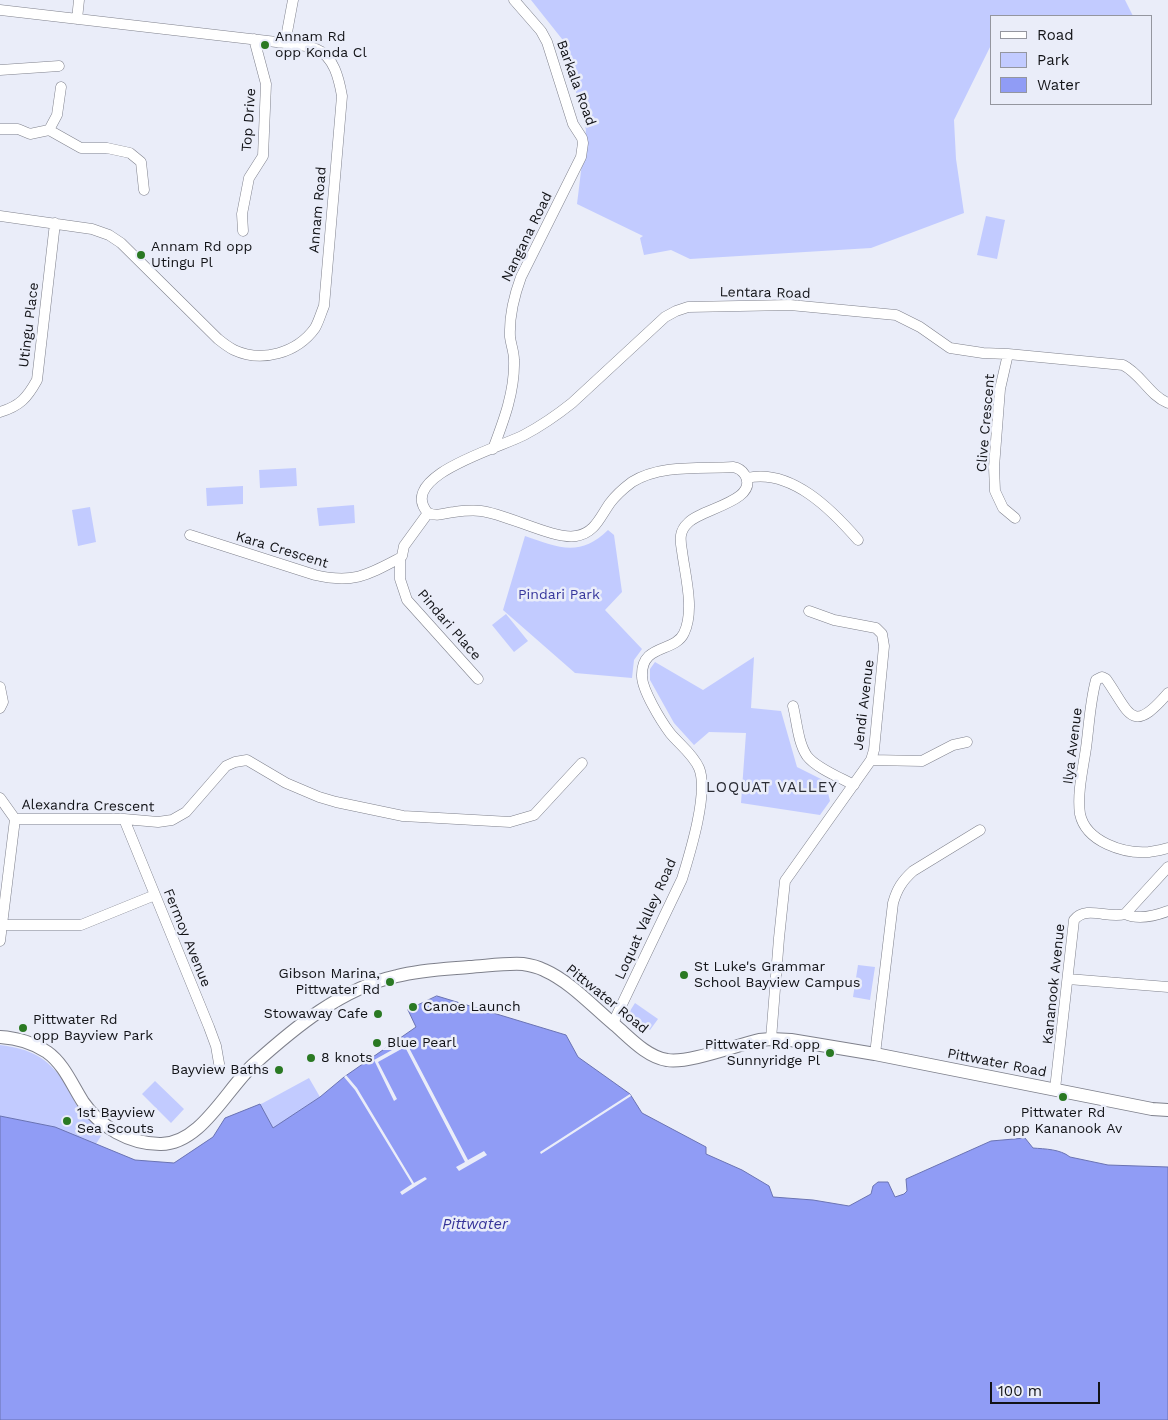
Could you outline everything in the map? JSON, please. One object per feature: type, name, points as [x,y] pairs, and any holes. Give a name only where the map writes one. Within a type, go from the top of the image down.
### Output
[{"type":"main road","name":"Pittwater Road","points":[[0,1037],[21,1040],[48,1052],[62,1067],[88,1110],[110,1128],[139,1142],[161,1144],[176,1142],[190,1135],[203,1122],[251,1066],[307,1020],[352,994],[396,976],[434,970],[524,964],[553,975],[644,1049],[665,1060],[673,1061],[689,1058],[770,1038],[791,1040],[875,1054],[1168,1110]]},
{"type":"street","points":[[11,11],[12,0]]},
{"type":"street","points":[[77,19],[79,0]]},
{"type":"street","points":[[285,43],[293,0]]},
{"type":"street","name":"Barkala Road","points":[[514,0],[541,31],[547,42],[574,124],[584,142],[581,157]]},
{"type":"street","name":"Annam Road","points":[[0,10],[285,43],[315,49],[322,52],[336,70],[342,96],[324,306],[316,326],[300,343],[286,351],[268,356],[251,355],[233,350],[210,332],[121,243],[92,229],[0,216]]},
{"type":"street","name":"Top Drive","points":[[242,231],[242,214],[249,178],[263,156],[266,84],[254,40]]},
{"type":"street","points":[[0,70],[59,66]]},
{"type":"street","points":[[49,130],[56,115],[61,87]]},
{"type":"street","points":[[0,129],[18,129],[30,134],[49,130],[81,148],[107,148],[130,153],[141,162],[144,190]]},
{"type":"street","name":"Nangana Road","points":[[493,449],[504,421],[512,388],[514,359],[510,340],[510,324],[514,295],[521,277],[581,157]]},
{"type":"street","name":"Utingu Place","points":[[0,412],[13,408],[29,396],[37,380],[55,223]]},
{"type":"street","name":"Lentara Road","points":[[428,513],[423,506],[421,497],[429,484],[444,470],[524,435],[556,415],[572,403],[665,318],[676,311],[688,307],[790,305],[896,315],[920,327],[950,348],[983,353],[1122,365],[1129,368],[1158,399],[1168,403]]},
{"type":"street","name":"Clive Crescent","points":[[1008,354],[1000,389],[994,467],[995,491],[1003,508],[1015,518]]},
{"type":"street","points":[[400,558],[404,546],[428,513],[439,516],[453,512],[479,510],[499,514],[561,536],[575,537],[585,534],[594,528],[618,494],[632,482],[649,474],[664,470],[733,467],[743,471],[747,478],[753,476],[773,478],[805,490],[840,520],[858,540]]},
{"type":"street","name":"Loquat Valley Road","points":[[612,1023],[682,878],[702,795],[699,768],[688,752],[670,733],[643,686],[642,667],[654,652],[677,642],[685,632],[689,601],[680,541],[684,527],[697,516],[734,500],[743,494],[747,485],[747,478]]},
{"type":"street","name":"Kara Crescent","points":[[190,535],[333,580],[353,579],[373,573],[400,558]]},
{"type":"street","name":"Pindari Place","points":[[400,558],[400,579],[407,600],[478,679]]},
{"type":"street","name":"Jendi Avenue","points":[[770,1038],[786,881],[871,760],[874,750],[884,646],[882,634],[876,628],[834,620],[809,611]]},
{"type":"street","name":"Ilya Avenue","points":[[1168,693],[1149,713],[1135,716],[1128,713],[1106,679],[1102,677],[1096,680],[1079,802],[1083,823],[1091,833],[1103,842],[1138,852],[1168,848]]},
{"type":"street","points":[[0,688],[4,702],[0,708]]},
{"type":"street","points":[[794,706],[802,744],[807,756],[830,773],[854,785]]},
{"type":"street","points":[[871,760],[922,761],[953,745],[967,742]]},
{"type":"street","name":"Alexandra Crescent","points":[[15,818],[124,819],[158,822],[172,820],[186,812],[226,766],[234,762],[247,760],[286,783],[336,802],[403,816],[510,822],[534,815],[582,763]]},
{"type":"street","points":[[0,798],[15,818],[0,941]]},
{"type":"street","name":"Fermoy Avenue","points":[[124,819],[214,1040],[220,1069]]},
{"type":"street","points":[[875,1054],[893,903],[898,888],[913,871],[980,830]]},
{"type":"street","points":[[1125,914],[1168,867]]},
{"type":"street","points":[[2,925],[81,925],[155,895]]},
{"type":"street","name":"Kananook Avenue","points":[[1055,1089],[1073,923],[1076,918],[1086,913],[1118,916],[1125,914],[1129,916],[1154,916],[1168,911]]},
{"type":"street","points":[[1068,979],[1168,987]]},
{"type":"green space","points":[[531,0],[1125,0],[1132,15],[990,15],[990,47],[954,120],[956,159],[964,213],[871,248],[690,259],[671,250],[644,255],[640,238],[643,236],[577,204],[586,130],[562,39]]},
{"type":"green space","points":[[986,216],[1005,220],[997,259],[977,255]]},
{"type":"green space","points":[[296,468],[297,486],[260,488],[259,470]]},
{"type":"green space","points":[[243,486],[243,504],[207,506],[206,488]]},
{"type":"green space","points":[[354,505],[355,523],[319,526],[317,508]]},
{"type":"green space","points":[[90,507],[96,542],[78,546],[72,510]]},
{"type":"green space","name":"Pindari Park","points":[[608,530],[614,535],[622,592],[605,610],[642,649],[634,660],[632,678],[575,673],[503,610],[525,536],[548,544],[568,548],[588,544],[598,539]]},
{"type":"green space","points":[[506,614],[528,641],[514,652],[492,625]]},
{"type":"green space","points":[[754,657],[751,708],[781,711],[797,767],[825,781],[830,801],[820,815],[741,803],[746,733],[709,732],[694,745],[674,723],[650,680],[650,669],[655,662],[703,690]]},
{"type":"green space","points":[[858,965],[875,967],[870,1000],[853,997]]},
{"type":"green space","points":[[635,1003],[658,1019],[650,1030],[628,1014]]},
{"type":"green space","points":[[0,1045],[21,1049],[45,1061],[65,1083],[81,1110],[104,1131],[96,1144],[135,1160],[174,1163],[213,1137],[225,1118],[263,1103],[309,1078],[320,1097],[289,1118],[286,1141],[0,1214]]},
{"type":"green space","points":[[155,1081],[184,1109],[171,1123],[142,1094]]},
{"type":"water","name":"Pittwater","points":[[437,996],[566,1035],[578,1057],[630,1094],[642,1113],[706,1147],[706,1154],[742,1170],[769,1186],[773,1197],[813,1200],[849,1206],[871,1194],[873,1186],[878,1182],[888,1182],[895,1197],[907,1191],[906,1179],[991,1141],[1025,1138],[1033,1148],[1057,1151],[1070,1157],[1108,1165],[1168,1167],[1168,1420],[0,1420],[0,1116],[55,1127],[135,1160],[174,1163],[213,1137],[225,1118],[260,1104],[273,1128],[320,1097],[344,1077],[416,1027],[408,1010]]},
{"type":"pier","points":[[406,1042],[468,1160],[484,1151],[487,1155],[459,1171],[456,1167],[465,1162],[405,1047],[378,1062],[397,1099],[394,1101],[374,1060],[392,1050],[382,1050],[386,1047],[398,1046]]},
{"type":"pier","points":[[346,1075],[357,1088],[414,1183],[425,1177],[427,1179],[402,1195],[400,1192],[412,1184],[355,1090],[344,1077]]},
{"type":"pier","points":[[630,1094],[631,1096],[541,1154],[540,1152]]},
{"type":"place","name":"Annam Rd opp Konda Cl","points":[[265,45]]},
{"type":"place","name":"Annam Rd opp Utingu Pl","points":[[141,255]]},
{"type":"place","name":"St Luke's Grammar School Bayview Campus","points":[[684,975]]},
{"type":"place","name":"Gibson Marina, Pittwater Rd","points":[[390,982]]},
{"type":"place","name":"Canoe Launch","points":[[413,1007]]},
{"type":"place","name":"Stowaway Cafe","points":[[378,1014]]},
{"type":"place","name":"Pittwater Rd opp Bayview Park","points":[[23,1028]]},
{"type":"place","name":"Blue Pearl","points":[[377,1043]]},
{"type":"place","name":"Pittwater Rd opp Sunnyridge Pl","points":[[830,1053]]},
{"type":"place","name":"8 knots","points":[[311,1058]]},
{"type":"place","name":"Bayview Baths","points":[[279,1070]]},
{"type":"place","name":"Pittwater Rd opp Kananook Av","points":[[1063,1097]]},
{"type":"place","name":"1st Bayview Sea Scouts","points":[[67,1121]]},
{"type":"district","name":"LOQUAT VALLEY","points":[[772,788]]}]
